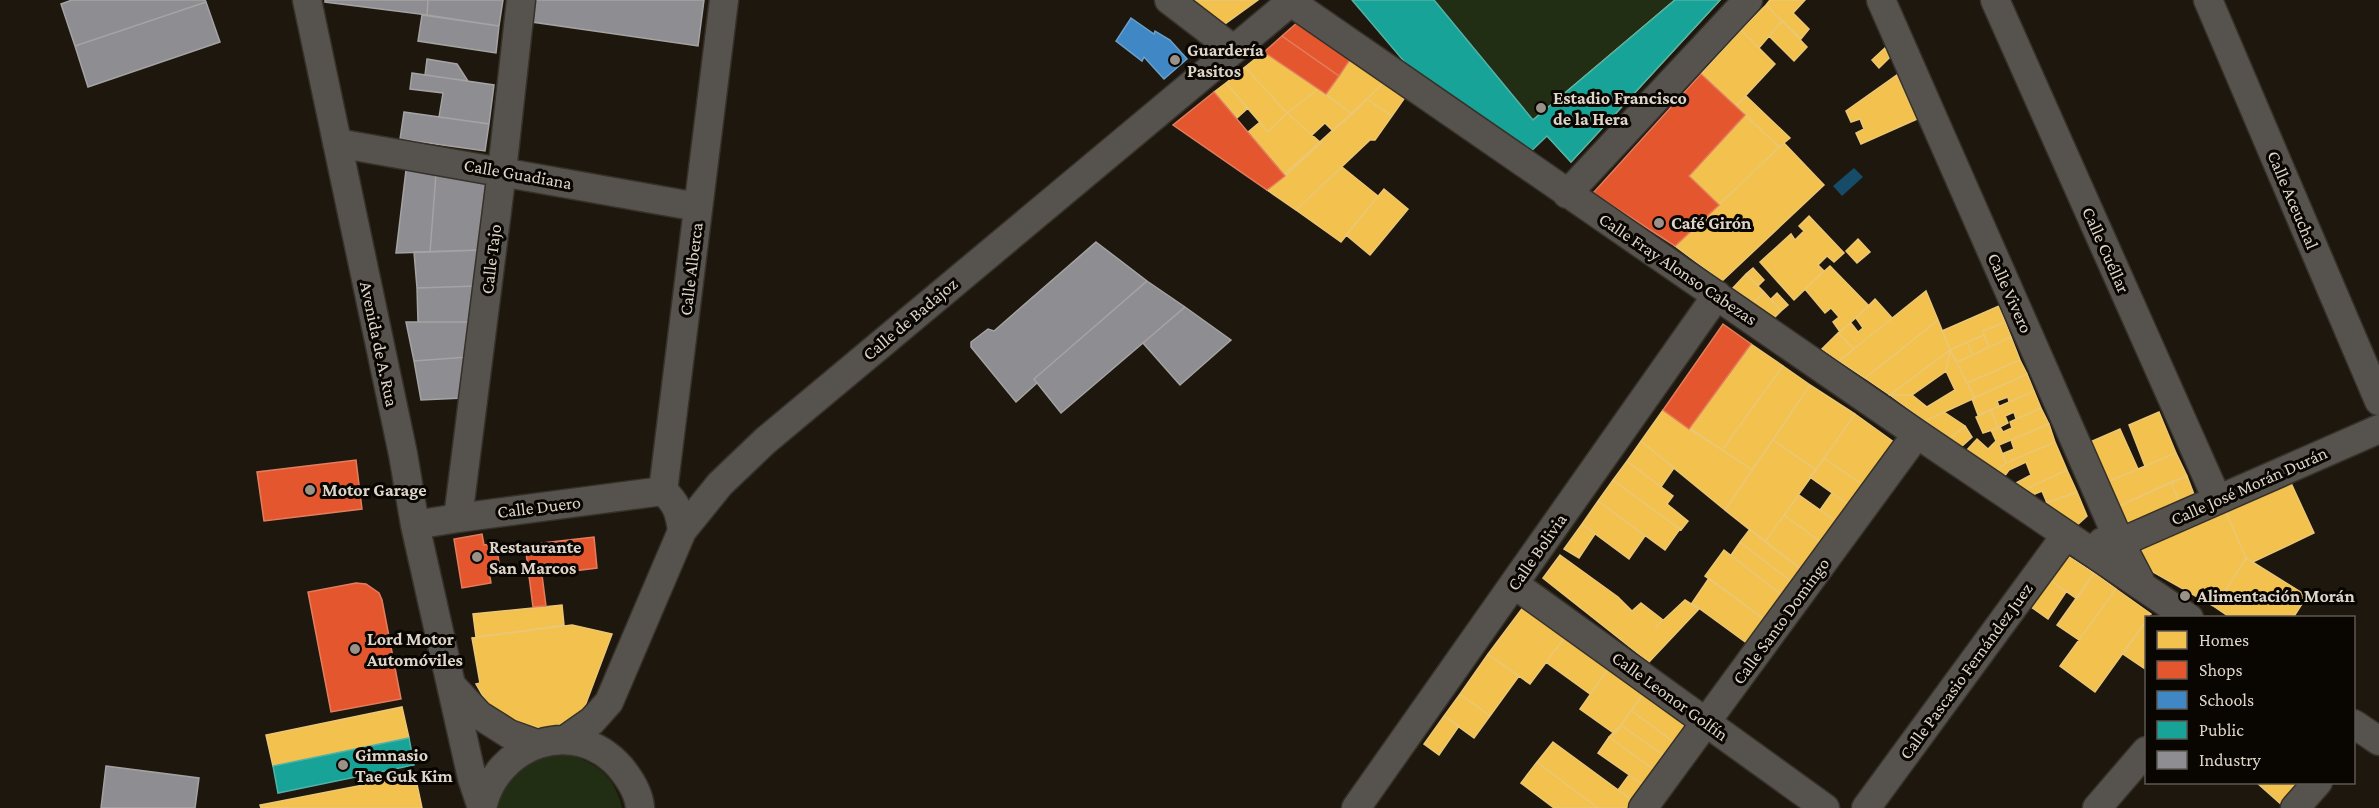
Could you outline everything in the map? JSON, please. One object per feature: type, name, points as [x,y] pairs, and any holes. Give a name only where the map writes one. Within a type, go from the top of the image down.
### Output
[{"type":"street","name":"Avenida de A. Rua","points":[[307,0],[403,454],[415,525],[472,778],[482,808]]},
{"type":"street","name":"Calle Tajo","points":[[458,518],[521,0]]},
{"type":"street","name":"Calle Alberca","points":[[663,491],[724,0]]},
{"type":"street","points":[[1169,0],[1233,49]]},
{"type":"street","points":[[1567,194],[1748,0]]},
{"type":"street","name":"Calle Vivero","points":[[1881,0],[2120,543],[2143,585]]},
{"type":"street","name":"Calle Cuéllar","points":[[1995,0],[2217,500]]},
{"type":"street","name":"Calle Aceuchal","points":[[2208,0],[2379,401]]},
{"type":"street","name":"Calle de Badajoz","points":[[565,740],[592,722],[609,702],[682,531],[720,484],[765,441],[1292,1]]},
{"type":"street","name":"Calle Fray Alonso Cabezas","points":[[1292,1],[1567,194],[1917,434],[2075,537],[2186,616]]},
{"type":"street","name":"Calle Guadiana","points":[[337,143],[698,207]]},
{"type":"street","name":"Calle Bolivia","points":[[1356,808],[1717,295]]},
{"type":"street","name":"Calle José Morán Durán","points":[[2120,543],[2379,429]]},
{"type":"street","name":"Calle Santo Domingo","points":[[1643,808],[1917,434]]},
{"type":"street","points":[[663,491],[673,500],[679,511],[682,531]]},
{"type":"street","name":"Calle Duero","points":[[415,525],[663,491]]},
{"type":"street","points":[[2075,537],[2098,525],[2103,505]]},
{"type":"street","name":"Calle Fray Alonso Cabezas","points":[[2075,537],[2120,543]]},
{"type":"street","name":"Calle Pascasio Fernández Juez","points":[[1866,808],[2075,537]]},
{"type":"street","name":"Calle Leonor Golfín","points":[[1514,584],[1825,808]]},
{"type":"street","name":"Avenida de A. Rua","points":[[453,687],[479,716],[509,734],[537,744]]},
{"type":"street","name":"Calle de Badajoz","points":[[609,702],[612,758]]},
{"type":"street","points":[[482,808],[492,780],[510,759],[537,744],[565,740],[588,744],[612,758],[630,779],[640,808]]},
{"type":"street","points":[[2097,808],[2145,752]]},
{"type":"street","points":[[2295,808],[2317,784]]},
{"type":"green space","name":"Estadio Francisco de la Hera","points":[[1352,0],[1720,0],[1571,162],[1547,136],[1528,154]]},
{"type":"green space","points":[[560,753],[592,764],[608,777],[622,808],[495,808],[503,784],[538,757]]},
{"type":"water","points":[[1854,168],[1863,177],[1842,196],[1833,186]]},
{"type":"building: Homes","points":[[1188,0],[1258,0],[1222,26]]},
{"type":"building: Homes","points":[[1675,0],[1720,0],[1571,162],[1533,120]]},
{"type":"building: Homes","points":[[1770,0],[1805,0],[1793,13],[1809,29],[1801,39],[1766,5]]},
{"type":"building: Homes","points":[[1766,5],[1782,21],[1759,48],[1741,30]]},
{"type":"building: Homes","points":[[1782,21],[1807,47],[1794,61],[1769,36]]},
{"type":"building: Homes","points":[[1741,30],[1775,64],[1736,106],[1701,74]]},
{"type":"building: Homes","points":[[1885,48],[1890,57],[1879,68],[1872,60]]},
{"type":"building: Homes","points":[[1264,52],[1318,89],[1287,113],[1245,67]]},
{"type":"building: Homes","points":[[1351,58],[1385,81],[1352,114],[1326,94]]},
{"type":"building: Homes","points":[[1245,67],[1287,113],[1268,132],[1226,83]]},
{"type":"building: Homes","points":[[1897,75],[1917,119],[1861,144],[1856,133],[1864,129],[1860,119],[1851,122],[1846,111]]},
{"type":"building: Homes","points":[[1385,81],[1406,96],[1392,116],[1367,99]]},
{"type":"building: Homes","points":[[1226,83],[1248,108],[1237,118],[1214,92]]},
{"type":"building: Homes","points":[[1318,89],[1352,114],[1333,131],[1325,123],[1312,135],[1287,113]]},
{"type":"building: Homes","points":[[1746,96],[1790,138],[1779,147],[1736,106]]},
{"type":"building: Homes","points":[[1367,99],[1392,116],[1375,140],[1370,140],[1296,210],[1267,190]]},
{"type":"building: Homes","points":[[1287,113],[1321,143],[1285,176],[1248,132],[1260,122],[1268,132]]},
{"type":"building: Homes","points":[[1745,115],[1779,147],[1719,205],[1689,176]]},
{"type":"building: Homes","points":[[1784,143],[1824,185],[1722,281],[1675,246]]},
{"type":"building: Homes","points":[[1342,167],[1378,196],[1341,242],[1296,210]]},
{"type":"building: Homes","points":[[1384,189],[1408,209],[1370,255],[1346,235]]},
{"type":"building: Homes","points":[[1809,216],[1844,253],[1834,262],[1827,256],[1818,265],[1824,271],[1794,300],[1760,262],[1791,234],[1795,240],[1804,231],[1799,226]]},
{"type":"building: Homes","points":[[1858,239],[1870,252],[1857,263],[1846,251]]},
{"type":"building: Homes","points":[[1830,266],[1869,306],[1840,332],[1833,322],[1839,317],[1831,308],[1825,313],[1805,289]]},
{"type":"building: Homes","points":[[1753,268],[1764,280],[1758,286],[1746,274]]},
{"type":"building: Homes","points":[[1746,274],[1764,292],[1754,303],[1733,288]]},
{"type":"building: Homes","points":[[1926,291],[1938,320],[1865,378],[1839,361]]},
{"type":"building: Homes","points":[[1764,292],[1781,311],[1774,318],[1754,303]]},
{"type":"building: Homes","points":[[1777,293],[1788,305],[1781,311],[1771,299]]},
{"type":"building: Homes","points":[[1875,299],[1892,318],[1854,349],[1838,333],[1851,323],[1858,332],[1863,328],[1856,318]]},
{"type":"building: Homes","points":[[1999,306],[2005,322],[1983,331],[1984,335],[1950,350],[1942,331]]},
{"type":"building: Homes","points":[[1938,320],[1950,350],[1890,395],[1865,378]]},
{"type":"building: Homes","points":[[2005,322],[2011,337],[1989,347],[1983,331]]},
{"type":"building: Homes","points":[[1838,333],[1854,349],[1839,361],[1822,349]]},
{"type":"building: Homes","points":[[1984,335],[1989,347],[1973,355],[1967,342]]},
{"type":"building: Homes","points":[[2011,337],[2020,360],[1967,383],[1957,362]]},
{"type":"building: Homes","points":[[1967,342],[1973,355],[1957,362],[1950,350]]},
{"type":"building: Homes","points":[[1751,344],[1783,366],[1722,450],[1689,429]]},
{"type":"building: Homes","points":[[1950,350],[1975,398],[1925,421],[1890,395],[1912,395],[1927,407],[1955,390],[1946,371]]},
{"type":"building: Homes","points":[[1950,350],[1946,371],[1912,395],[1890,395]]},
{"type":"building: Homes","points":[[2020,360],[2027,374],[1975,398],[1967,383]]},
{"type":"building: Homes","points":[[1783,366],[1810,385],[1752,470],[1722,450]]},
{"type":"building: Homes","points":[[2027,374],[2034,391],[2009,402],[2008,397],[1997,401],[1999,406],[1978,415],[1972,399]]},
{"type":"building: Homes","points":[[1810,385],[1855,414],[1816,470],[1773,440]]},
{"type":"building: Homes","points":[[2034,391],[2041,408],[2016,419],[2014,412],[2005,416],[2008,423],[1998,428],[1991,410]]},
{"type":"building: Homes","points":[[2041,408],[2049,424],[1999,445],[2006,463],[1996,471],[1967,450],[1977,439],[1988,449],[1996,441],[1991,430],[2000,427],[2003,432],[2012,428],[2010,422]]},
{"type":"building: Homes","points":[[1663,410],[1752,470],[1725,510],[1641,441]]},
{"type":"building: Homes","points":[[1991,410],[1998,428],[1983,433],[1976,417]]},
{"type":"building: Homes","points":[[1944,412],[1965,426],[1950,438],[1925,421]]},
{"type":"building: Homes","points":[[2159,412],[2176,453],[2145,466],[2129,425]]},
{"type":"building: Homes","points":[[1855,414],[1895,443],[1863,485],[1824,458]]},
{"type":"building: Homes","points":[[2049,424],[2055,442],[2006,463],[2002,454],[2014,449],[2011,440]]},
{"type":"building: Homes","points":[[1965,426],[1972,437],[1961,447],[1950,438]]},
{"type":"building: Homes","points":[[2120,429],[2138,469],[2105,483],[2088,443]]},
{"type":"building: Homes","points":[[1773,440],[1816,470],[1765,542],[1725,510]]},
{"type":"building: Homes","points":[[1641,441],[1674,468],[1661,487],[1627,461]]},
{"type":"building: Homes","points":[[2055,442],[2067,470],[2024,490],[2014,484],[2031,475],[2026,462],[2009,470],[2004,477],[1996,471],[2006,463]]},
{"type":"building: Homes","points":[[2176,453],[2187,476],[2117,507],[2105,483]]},
{"type":"building: Homes","points":[[1824,458],[1863,485],[1849,505],[1810,477]]},
{"type":"building: Homes","points":[[1627,461],[1673,496],[1667,504],[1688,521],[1681,530],[1613,480]]},
{"type":"building: Homes","points":[[2067,470],[2077,492],[2047,503],[2042,491],[2030,496],[2024,490]]},
{"type":"building: Homes","points":[[2187,476],[2195,497],[2180,504],[2171,482]]},
{"type":"building: Homes","points":[[1613,480],[1680,529],[1665,550],[1598,501]]},
{"type":"building: Homes","points":[[2171,482],[2180,504],[2125,529],[2117,507]]},
{"type":"building: Homes","points":[[2291,483],[2314,533],[2253,562],[2246,558],[2225,510]]},
{"type":"building: Homes","points":[[2077,492],[2087,516],[2075,527],[2043,504]]},
{"type":"building: Homes","points":[[1832,493],[1849,505],[1837,522],[1820,510]]},
{"type":"building: Homes","points":[[1799,495],[1837,522],[1822,543],[1784,515]]},
{"type":"building: Homes","points":[[1598,501],[1645,536],[1629,559],[1582,524]]},
{"type":"building: Homes","points":[[2225,510],[2246,558],[2215,607],[2146,568],[2140,547]]},
{"type":"building: Homes","points":[[1784,515],[1822,543],[1802,570],[1765,542]]},
{"type":"building: Homes","points":[[1582,524],[1595,534],[1579,558],[1564,549]]},
{"type":"building: Homes","points":[[1750,529],[1802,570],[1793,583],[1740,542]]},
{"type":"building: Homes","points":[[1740,542],[1793,583],[1784,597],[1731,555]]},
{"type":"building: Homes","points":[[1724,550],[1784,597],[1765,620],[1705,576]]},
{"type":"building: Homes","points":[[1560,555],[1618,597],[1632,611],[1641,603],[1663,620],[1655,628],[1685,600],[1699,609],[1649,662],[1543,578]]},
{"type":"building: Homes","points":[[2066,555],[2094,573],[2077,599],[2050,580]]},
{"type":"building: Homes","points":[[2246,558],[2307,596],[2294,616],[2228,616],[2215,607]]},
{"type":"building: Homes","points":[[2094,573],[2116,589],[2079,640],[2057,625]]},
{"type":"building: Homes","points":[[1709,578],[1765,620],[1748,644],[1692,603]]},
{"type":"building: Homes","points":[[2050,580],[2066,592],[2048,619],[2031,607]]},
{"type":"building: Homes","points":[[2116,589],[2151,614],[2145,616],[2145,622],[2095,692],[2060,666]]},
{"type":"building: Homes","points":[[562,605],[564,625],[476,637],[473,614]]},
{"type":"building: Homes","points":[[1524,606],[1565,637],[1530,684],[1488,654]]},
{"type":"building: Homes","points":[[2145,622],[2145,669],[2123,654]]},
{"type":"building: Homes","points":[[572,625],[612,634],[582,714],[556,726],[541,728],[523,726],[497,712],[487,703],[476,684],[480,683],[472,638]]},
{"type":"building: Homes","points":[[1565,637],[1608,669],[1590,694],[1546,662]]},
{"type":"building: Homes","points":[[1488,654],[1519,676],[1490,716],[1460,694]]},
{"type":"building: Homes","points":[[1608,669],[1643,694],[1615,734],[1580,709]]},
{"type":"building: Homes","points":[[1460,694],[1490,716],[1474,738],[1444,716]]},
{"type":"building: Homes","points":[[1643,694],[1688,728],[1676,744],[1631,710]]},
{"type":"building: Homes","points":[[402,707],[409,738],[273,766],[266,735]]},
{"type":"building: Homes","points":[[1631,710],[1676,744],[1666,757],[1621,725]]},
{"type":"building: Homes","points":[[1444,716],[1459,726],[1439,755],[1424,744]]},
{"type":"building: Homes","points":[[1621,725],[1666,757],[1656,771],[1609,737]]},
{"type":"building: Homes","points":[[1609,737],[1656,771],[1645,786],[1598,753]]},
{"type":"building: Homes","points":[[1553,742],[1633,801],[1628,808],[1598,808],[1537,762]]},
{"type":"building: Homes","points":[[1537,762],[1598,808],[1554,808],[1521,783]]},
{"type":"building: Homes","points":[[415,775],[422,808],[261,808],[260,805]]},
{"type":"building: Homes","points":[[1629,775],[1645,786],[1633,801],[1618,790]]},
{"type":"building: Homes","points":[[2258,784],[2302,784],[2283,806]]},
{"type":"building: Shops","points":[[1298,22],[1351,58],[1339,76],[1282,36]]},
{"type":"building: Shops","points":[[1282,36],[1339,76],[1326,94],[1264,52]]},
{"type":"building: Shops","points":[[1701,74],[1745,115],[1689,176],[1719,205],[1675,246],[1593,193]]},
{"type":"building: Shops","points":[[1214,92],[1285,176],[1267,190],[1173,125]]},
{"type":"building: Shops","points":[[1723,324],[1751,344],[1689,429],[1663,410]]},
{"type":"building: Shops","name":"Motor Garage","points":[[356,460],[362,509],[264,521],[257,472]]},
{"type":"building: Shops","name":"Restaurante San Marcos","points":[[482,534],[484,545],[496,543],[500,569],[489,571],[491,583],[462,588],[454,539]]},
{"type":"building: Shops","points":[[594,537],[597,568],[542,575],[546,606],[533,607],[525,545]]},
{"type":"building: Shops","name":"Lord Motor Automóviles","points":[[356,583],[366,584],[379,593],[382,600],[401,699],[331,712],[308,592]]},
{"type":"building: Schools","points":[[1131,18],[1154,34],[1155,31],[1170,40],[1187,59],[1164,79],[1144,57],[1142,61],[1116,41]]},
{"type":"building: Public","points":[[1352,0],[1434,0],[1533,120],[1675,0],[1720,0],[1571,162],[1547,136],[1528,154],[1419,79]]},
{"type":"building: Public","name":"Gimnasio Tae Guk Kim","points":[[409,738],[414,765],[278,793],[273,766]]},
{"type":"building: Industry","points":[[72,0],[205,0],[206,2],[75,46],[61,4]]},
{"type":"building: Industry","points":[[325,0],[428,0],[427,15],[325,2]]},
{"type":"building: Industry","points":[[428,0],[503,0],[499,26],[427,15]]},
{"type":"building: Industry","points":[[527,0],[704,0],[698,46],[525,21]]},
{"type":"building: Industry","points":[[206,2],[220,42],[88,87],[75,46]]},
{"type":"building: Industry","points":[[422,15],[499,26],[496,53],[418,41]]},
{"type":"building: Industry","points":[[427,59],[457,64],[468,81],[425,75]]},
{"type":"building: Industry","points":[[412,73],[494,85],[489,124],[439,117],[443,93],[410,89]]},
{"type":"building: Industry","points":[[404,112],[489,124],[485,151],[400,139]]},
{"type":"building: Industry","points":[[406,170],[436,174],[430,252],[396,253]]},
{"type":"building: Industry","points":[[436,174],[490,180],[481,250],[430,252]]},
{"type":"building: Industry","points":[[1096,242],[1147,281],[1034,379],[1037,383],[1016,402],[971,347],[971,342],[988,329],[994,331]]},
{"type":"building: Industry","points":[[481,250],[477,286],[417,288],[414,252]]},
{"type":"building: Industry","points":[[1147,281],[1185,307],[1061,413],[1034,379]]},
{"type":"building: Industry","points":[[477,286],[473,322],[418,322],[417,288]]},
{"type":"building: Industry","points":[[1185,307],[1231,340],[1180,385],[1143,343]]},
{"type":"building: Industry","points":[[406,322],[473,322],[468,357],[414,361]]},
{"type":"building: Industry","points":[[468,357],[463,398],[421,400],[414,361]]},
{"type":"building: Industry","points":[[106,766],[199,778],[195,808],[101,808]]},
{"type":"place","name":"Guardería Pasitos","points":[[1175,60]]},
{"type":"place","name":"Estadio Francisco de la Hera","points":[[1541,108]]},
{"type":"place","name":"Café Girón","points":[[1659,223]]},
{"type":"place","name":"Motor Garage","points":[[310,490]]},
{"type":"place","name":"Restaurante San Marcos","points":[[477,557]]},
{"type":"place","name":"Alimentación Morán","points":[[2185,596]]},
{"type":"place","name":"Lord Motor Automóviles","points":[[355,649]]},
{"type":"place","name":"Gimnasio Tae Guk Kim","points":[[343,765]]}]
